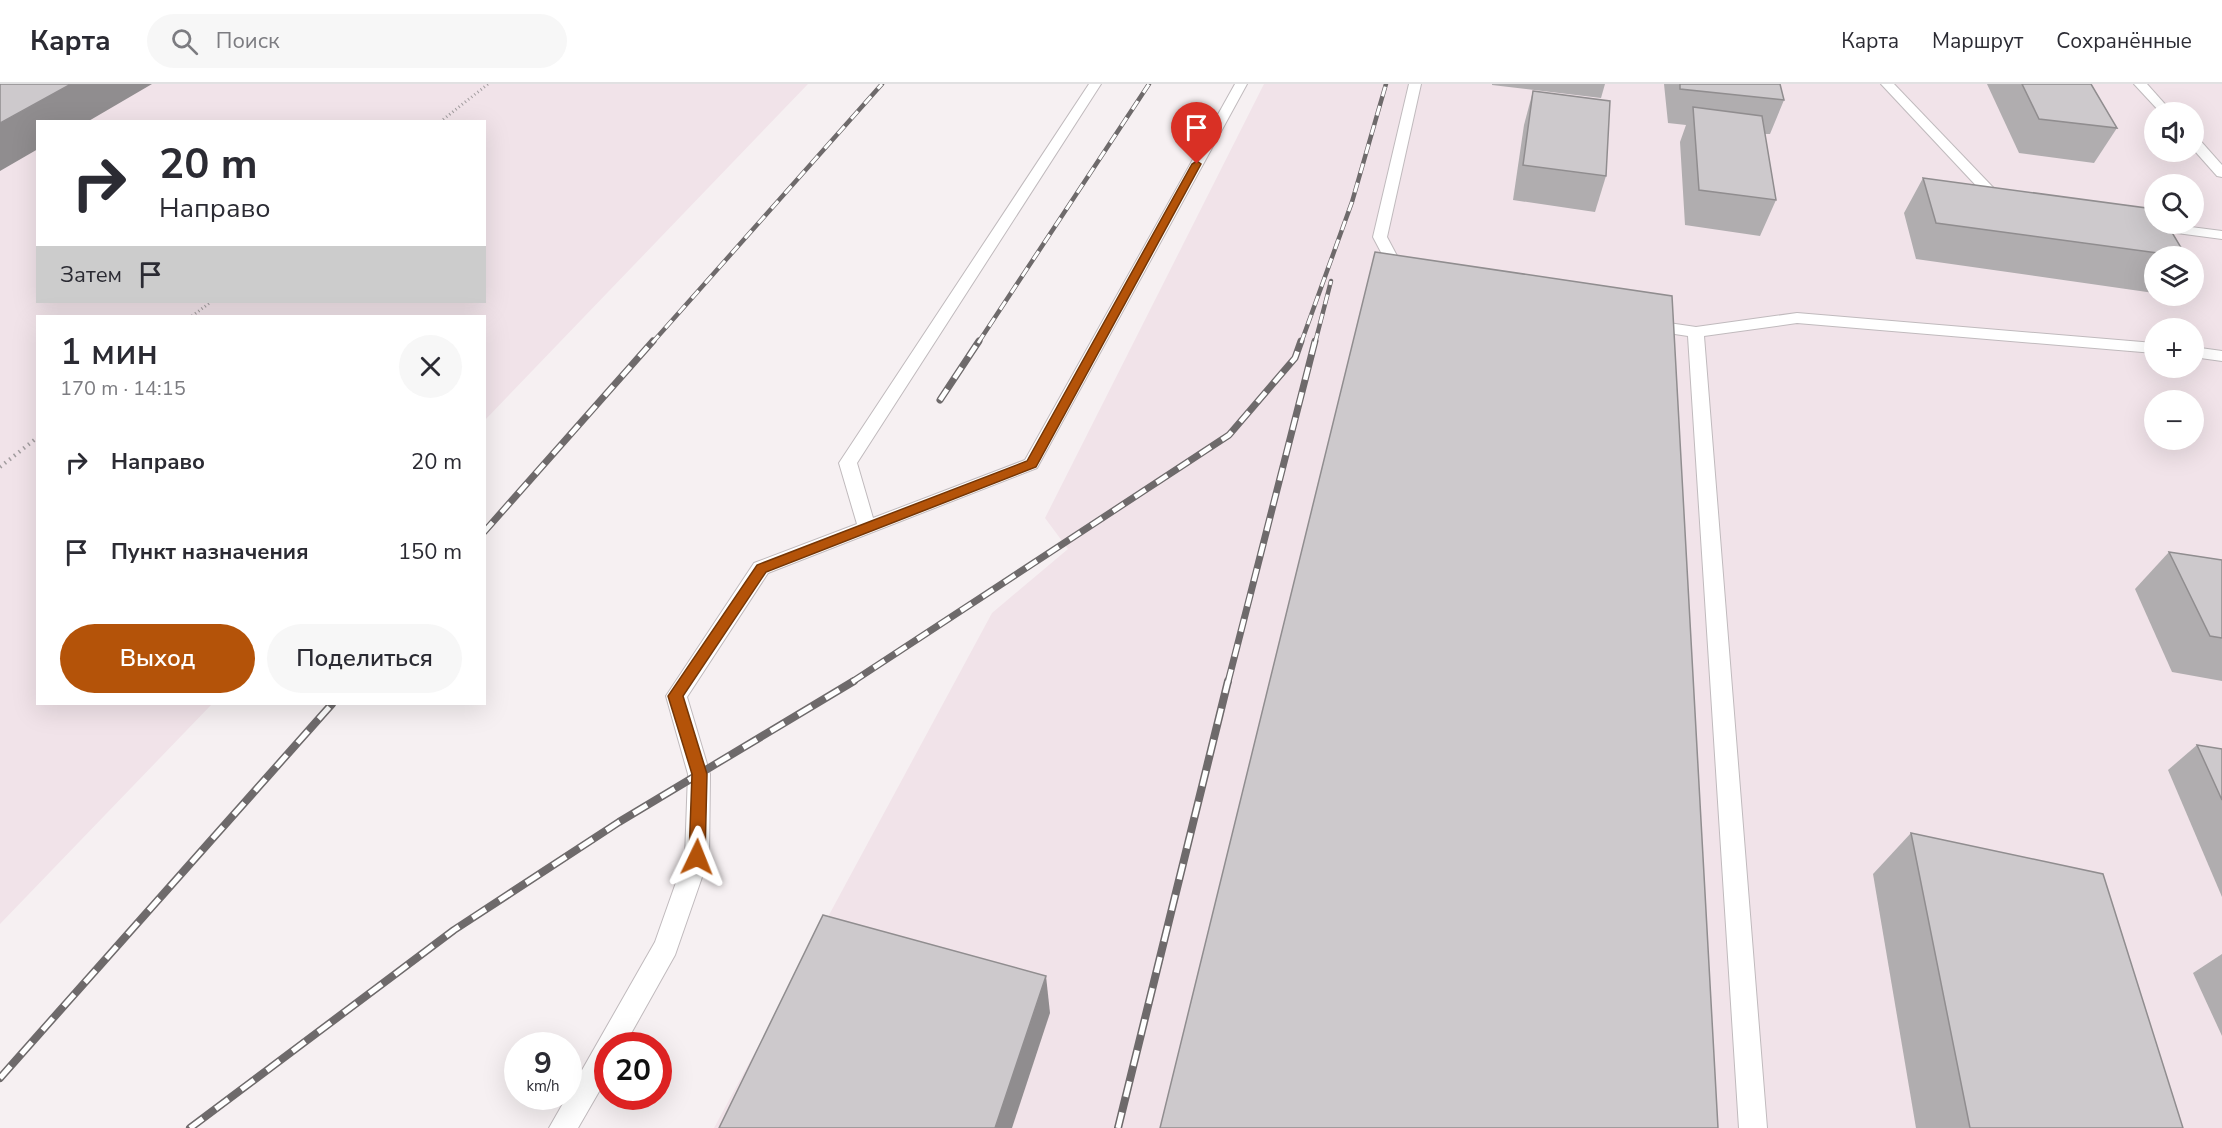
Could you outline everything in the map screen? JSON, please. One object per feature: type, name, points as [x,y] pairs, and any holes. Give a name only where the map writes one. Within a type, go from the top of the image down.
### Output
[{"type":"lane","points":[[867,528],[848,463],[1095,84]]},
{"type":"lane","points":[[618,1032],[666,947],[697,857],[699,774],[676,696],[761,568],[1031,464],[1241,84]]},
{"type":"lane","points":[[1415,84],[1380,237],[1398,272],[1419,282]]},
{"type":"lane","points":[[1887,84],[2005,209],[2017,210]]},
{"type":"lane","points":[[2140,84],[2157,102]]},
{"type":"lane","points":[[2204,153],[2222,173]]},
{"type":"lane","points":[[2131,224],[2222,235]]},
{"type":"lane","points":[[1626,322],[1696,332],[1797,318],[2144,347]]},
{"type":"lane","points":[[1696,332],[1752,1128]]},
{"type":"lane","points":[[2204,354],[2222,356]]},
{"type":"lane","points":[[562,1128],[594,1074]]},
{"type":"path","points":[[443,120],[488,84]]},
{"type":"path","points":[[193,315],[210,303]]},
{"type":"path","points":[[0,467],[36,439]]},
{"type":"shaded area","points":[[0,84],[808,84],[486,419],[486,315],[36,315],[36,705],[211,705],[0,924]]},
{"type":"shaded area","points":[[1264,84],[2222,84],[2222,1128],[714,1128],[992,613],[1068,549],[1045,518]]},
{"type":"building","points":[[0,84],[71,84],[0,123]]},
{"type":"building","points":[[1680,84],[1780,84],[1784,100],[1680,89]]},
{"type":"building","points":[[2022,84],[2091,84],[2117,128],[2039,119]]},
{"type":"building","points":[[1533,91],[1610,101],[1606,176],[1523,165]]},
{"type":"building","points":[[1693,107],[1762,116],[1776,200],[1699,190]]},
{"type":"building","points":[[1923,178],[2144,208],[2144,234],[2173,234],[2180,246],[2144,246],[2144,251],[1936,223]]},
{"type":"building","points":[[1375,252],[1672,296],[1718,1128],[1160,1128]]},
{"type":"building","points":[[2169,552],[2222,560],[2222,638],[2210,636]]},
{"type":"building","points":[[2197,745],[2222,749],[2222,800]]},
{"type":"building","points":[[1911,833],[2103,874],[2183,1128],[1970,1128]]},
{"type":"building","points":[[823,915],[1046,976],[995,1128],[719,1128]]},
{"type":"railway","points":[[652,343],[882,84]]},
{"type":"railway","points":[[978,343],[1149,84]]},
{"type":"railway","points":[[1301,343],[1352,202],[1386,84]]},
{"type":"railway","points":[[1315,343],[1331,281]]},
{"type":"railway","points":[[486,530],[653,341]]},
{"type":"railway","points":[[940,400],[979,341]]},
{"type":"railway","points":[[852,682],[1229,435],[1295,358],[1301,341]]},
{"type":"railway","points":[[1228,682],[1315,341]]},
{"type":"railway","points":[[190,1128],[454,930],[619,822],[854,681]]},
{"type":"railway","points":[[1118,1128],[1228,681]]},
{"type":"railway","points":[[0,1078],[331,705]]},
{"type":"route","points":[[697,857],[699,774],[676,696],[761,568],[1031,464],[1197,164]]}]
